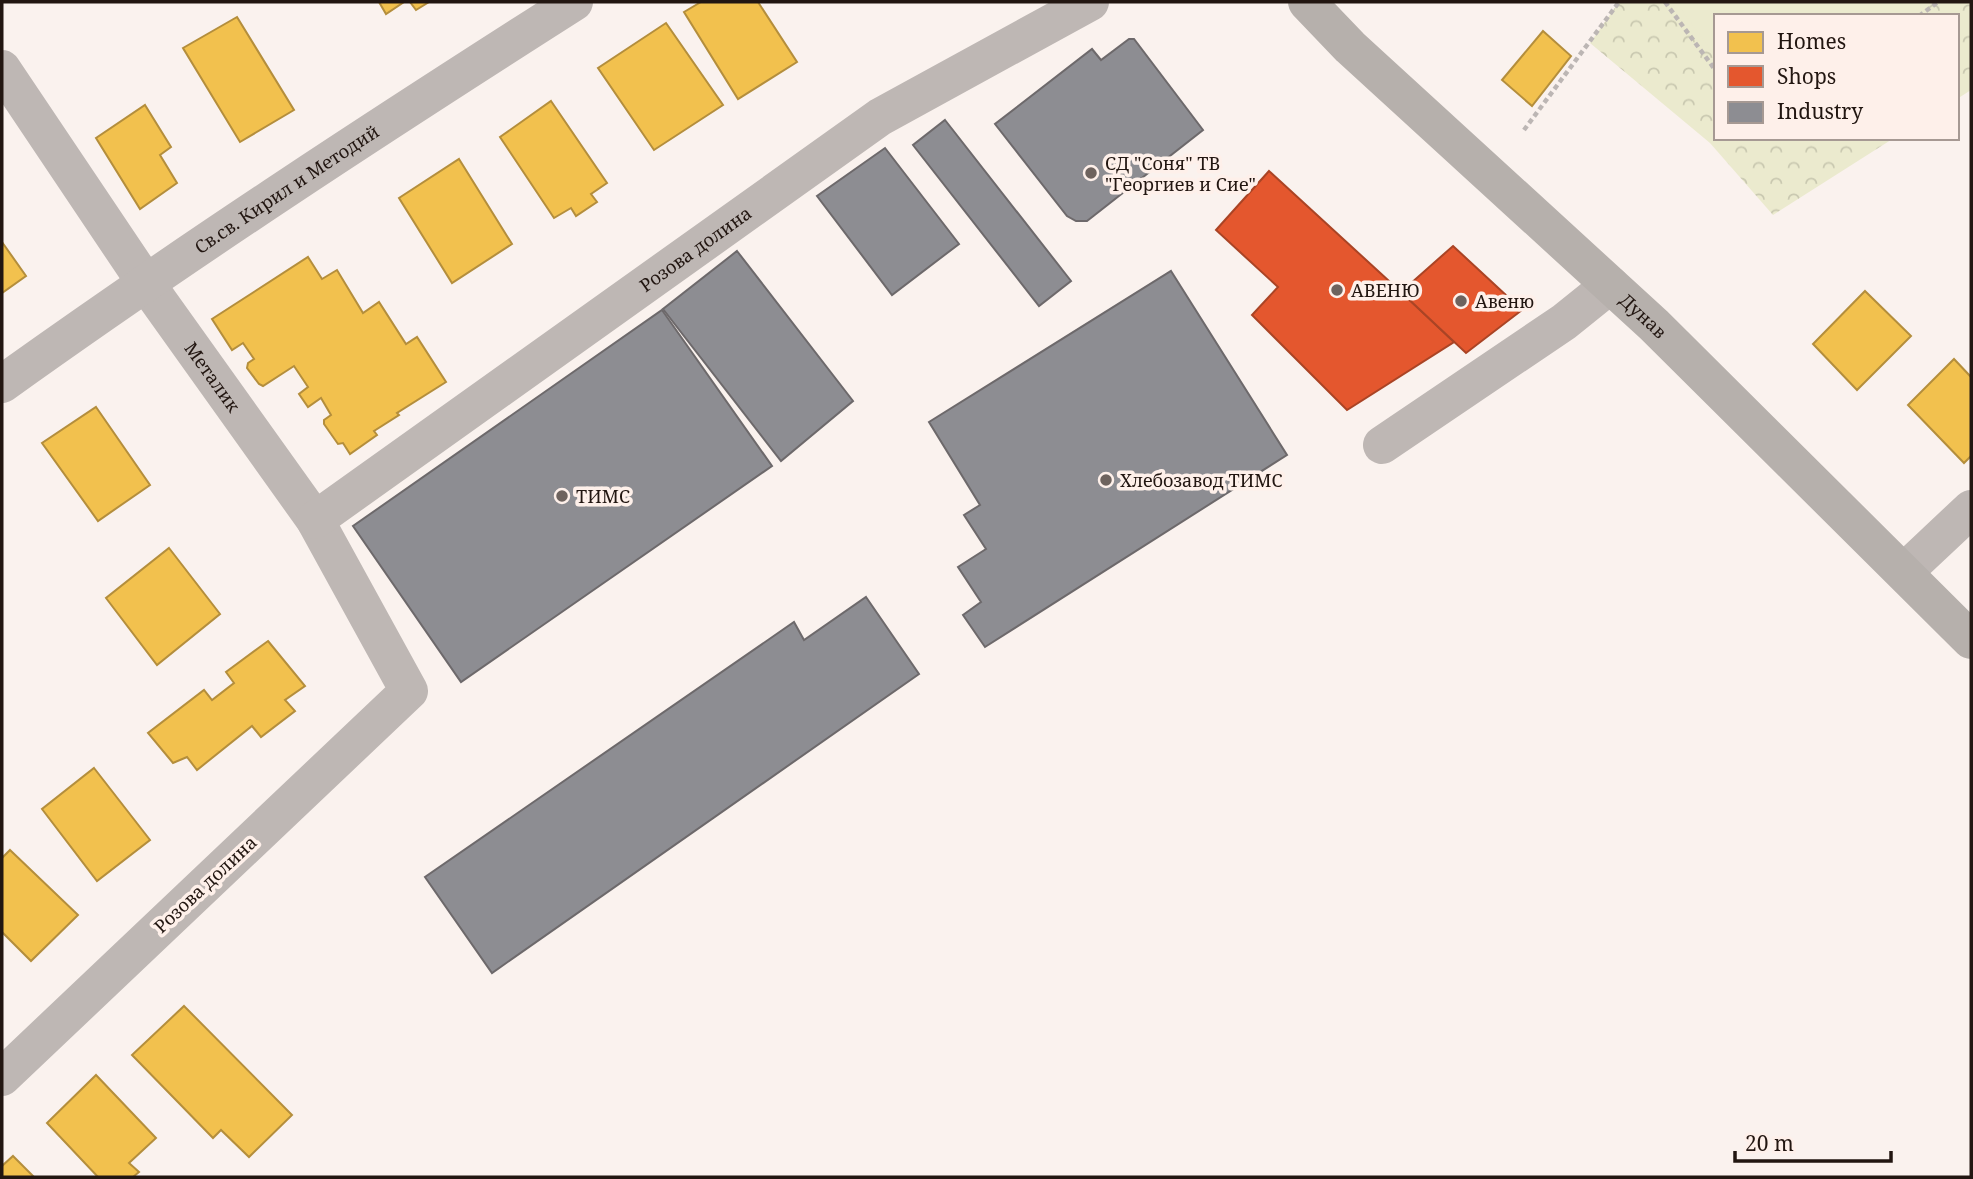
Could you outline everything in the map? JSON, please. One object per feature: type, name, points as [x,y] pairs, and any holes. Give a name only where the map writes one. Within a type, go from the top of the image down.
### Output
[{"type":"main road","name":"Дунав","points":[[1307,2],[1360,56],[1654,325],[1971,640]]},
{"type":"street","name":"Св.св. Кирил и Методий","points":[[2,384],[145,282],[364,136],[574,2]]},
{"type":"street","name":"Розова долина","points":[[316,520],[880,117],[1090,2]]},
{"type":"street","name":"Металик","points":[[2,69],[145,282],[316,520],[409,691]]},
{"type":"street","points":[[1382,445],[1564,323],[1610,285]]},
{"type":"street","points":[[1904,572],[1971,509]]},
{"type":"street","name":"Розова долина","points":[[2,1077],[409,691]]},
{"type":"path","points":[[1524,130],[1619,2]]},
{"type":"path","points":[[1665,2],[1714,68]]},
{"type":"path","points":[[1922,14],[1938,2]]},
{"type":"green space","points":[[1619,2],[1971,2],[1971,90],[1959,98],[1959,14],[1714,14],[1714,140],[1891,140],[1773,215],[1710,143],[1590,43]]},
{"type":"green space","points":[[1676,2],[1926,2],[1910,14],[1714,14],[1714,54]]},
{"type":"building: Homes","points":[[379,2],[404,2],[386,14]]},
{"type":"building: Homes","points":[[410,2],[429,2],[416,10]]},
{"type":"building: Homes","points":[[701,2],[758,2],[797,62],[738,99],[684,12]]},
{"type":"building: Homes","points":[[237,17],[294,110],[240,142],[183,48]]},
{"type":"building: Homes","points":[[666,23],[723,105],[654,150],[598,68]]},
{"type":"building: Homes","points":[[1543,31],[1571,56],[1532,106],[1502,80]]},
{"type":"building: Homes","points":[[551,101],[607,183],[591,194],[597,202],[576,216],[571,208],[554,218],[500,137]]},
{"type":"building: Homes","points":[[145,105],[171,147],[160,155],[177,183],[140,209],[96,138]]},
{"type":"building: Homes","points":[[459,159],[512,244],[452,283],[399,198]]},
{"type":"building: Homes","points":[[2,242],[26,276],[2,293]]},
{"type":"building: Homes","points":[[308,257],[322,279],[337,270],[363,313],[379,302],[406,344],[417,337],[446,382],[397,413],[399,415],[374,431],[377,435],[350,454],[343,443],[338,444],[324,424],[324,420],[331,415],[321,398],[308,407],[299,394],[308,387],[294,366],[263,386],[259,384],[247,368],[248,363],[254,359],[243,343],[232,350],[212,319]]},
{"type":"building: Homes","points":[[1865,291],[1911,336],[1857,390],[1813,344]]},
{"type":"building: Homes","points":[[1954,359],[1971,377],[1971,456],[1964,463],[1908,405]]},
{"type":"building: Homes","points":[[96,407],[150,485],[98,521],[42,443]]},
{"type":"building: Homes","points":[[169,548],[220,614],[157,665],[106,598]]},
{"type":"building: Homes","points":[[268,641],[305,686],[285,700],[295,711],[261,737],[252,726],[197,770],[187,757],[173,763],[148,733],[204,690],[212,700],[234,683],[226,672]]},
{"type":"building: Homes","points":[[94,768],[150,840],[97,881],[42,809]]},
{"type":"building: Homes","points":[[10,850],[78,915],[31,961],[2,932],[2,858]]},
{"type":"building: Homes","points":[[184,1006],[292,1115],[249,1157],[221,1130],[213,1138],[132,1055]]},
{"type":"building: Homes","points":[[96,1075],[156,1138],[129,1163],[139,1172],[133,1177],[98,1177],[47,1123]]},
{"type":"building: Homes","points":[[13,1156],[34,1177],[2,1177],[2,1166]]},
{"type":"building: Shops","name":"АВЕНЮ","points":[[1269,171],[1454,342],[1347,410],[1252,315],[1278,287],[1216,230]]},
{"type":"building: Shops","name":"Авеню","points":[[1453,246],[1522,310],[1466,353],[1401,292]]},
{"type":"building: Industry","name":"СД \"Соня\" ТВ \"Георгиев и Сие\"","points":[[1129,39],[1134,39],[1203,130],[1087,221],[1076,221],[1067,216],[995,124],[1092,49],[1101,60]]},
{"type":"building: Industry","points":[[945,120],[1071,281],[1039,306],[913,145]]},
{"type":"building: Industry","points":[[885,148],[959,244],[892,295],[817,196]]},
{"type":"building: Industry","points":[[737,251],[853,401],[781,461],[663,309]]},
{"type":"building: Industry","name":"Хлебозавод ТИМС","points":[[1171,271],[1287,455],[985,647],[963,615],[981,602],[958,567],[986,549],[964,515],[980,505],[929,422]]},
{"type":"building: Industry","name":"ТИМС","points":[[662,310],[772,466],[461,682],[353,526]]},
{"type":"building: Industry","points":[[866,597],[919,674],[492,973],[425,877],[794,622],[804,640]]},
{"type":"place","name":"СД \"Соня\" ТВ \"Георгиев и Сие\"","points":[[1091,173]]},
{"type":"place","name":"АВЕНЮ","points":[[1337,290]]},
{"type":"place","name":"Авеню","points":[[1461,301]]},
{"type":"place","name":"Хлебозавод ТИМС","points":[[1106,480]]},
{"type":"place","name":"ТИМС","points":[[562,496]]}]
